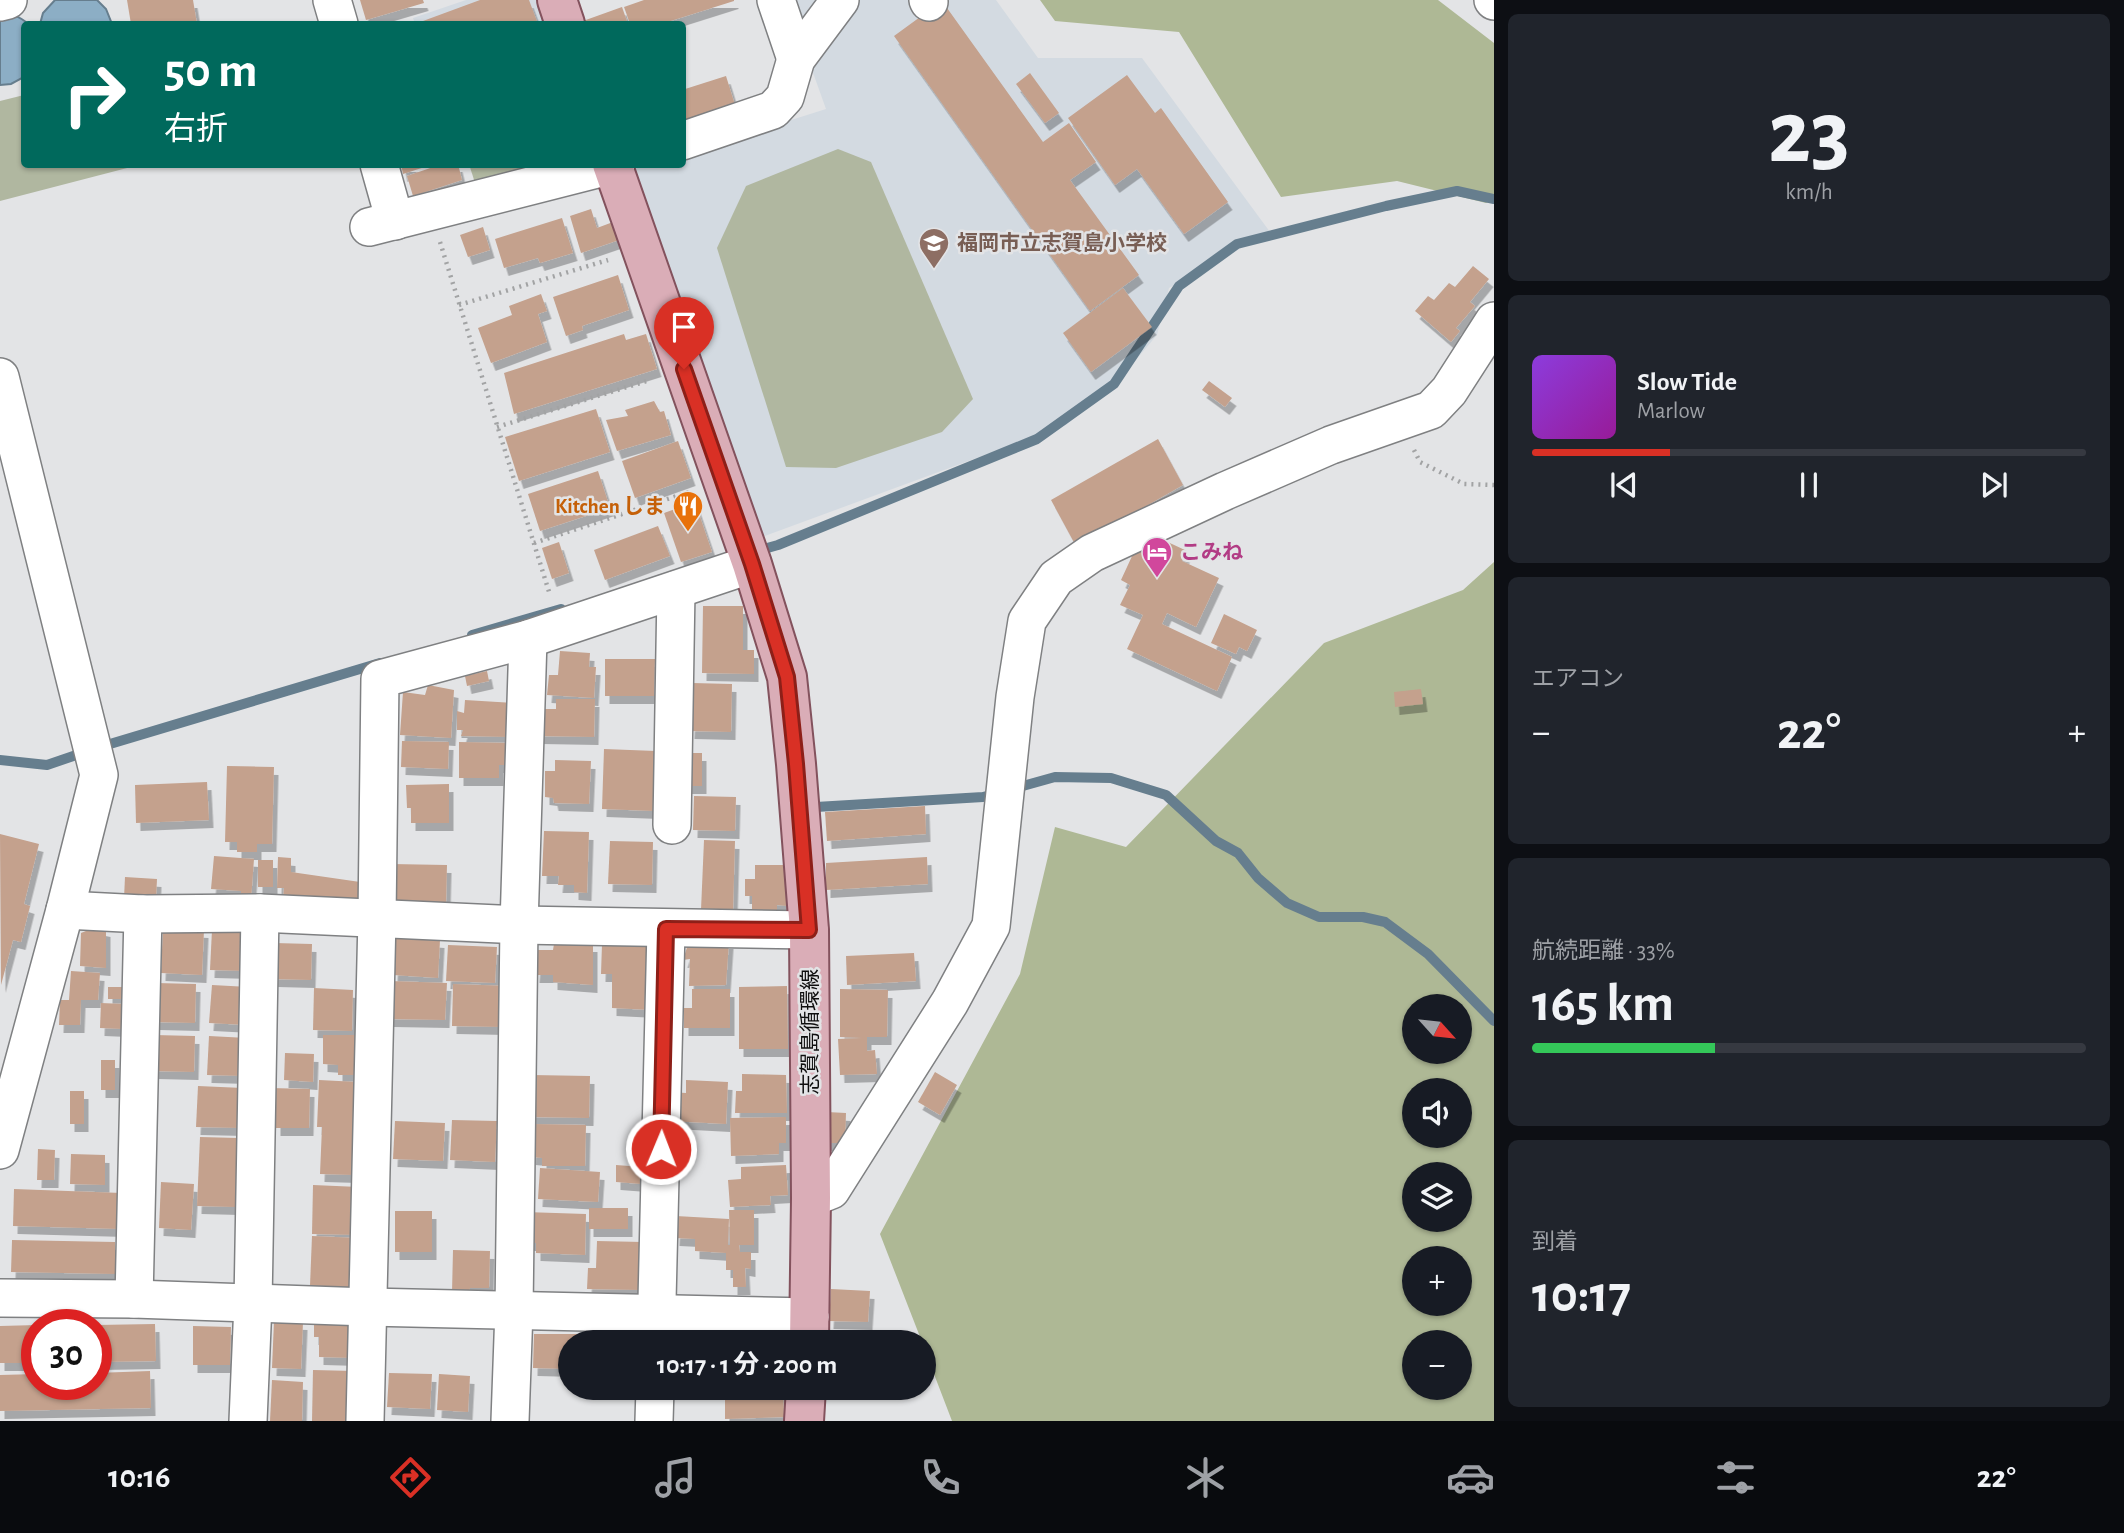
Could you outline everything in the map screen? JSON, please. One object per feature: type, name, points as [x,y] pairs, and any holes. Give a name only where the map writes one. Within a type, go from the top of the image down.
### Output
[{"type":"main road","points":[[557,0],[564,21]]},
{"type":"main road","name":"志賀島循環線","points":[[615,168],[747,550],[787,677],[809,930],[809,1330]]},
{"type":"main road","points":[[804,1421],[805,1400]]},
{"type":"street","points":[[0,2],[8,0]]},
{"type":"street","points":[[332,0],[338,21]]},
{"type":"street","points":[[776,0],[796,59]]},
{"type":"street","points":[[686,140],[773,110],[785,97],[796,59],[840,0]]},
{"type":"street","points":[[379,168],[382,224],[602,168]]},
{"type":"street","points":[[811,1198],[831,1191],[950,1002],[991,926],[1015,697],[1027,621],[1056,578],[1093,553],[1225,491],[1331,445],[1431,410],[1449,391],[1494,321]]},
{"type":"street","points":[[0,377],[12,473],[99,775],[0,1150]]},
{"type":"street","points":[[365,1421],[380,679],[545,634],[676,590],[747,550]]},
{"type":"street","points":[[672,825],[676,590]]},
{"type":"street","points":[[510,1421],[519,925],[545,634]]},
{"type":"street","points":[[65,910],[143,915],[260,913],[519,925],[809,930]]},
{"type":"street","points":[[247,1421],[253,1303],[260,913]]},
{"type":"street","points":[[134,1298],[143,915]]},
{"type":"street","points":[[656,1328],[666,929]]},
{"type":"street","points":[[0,1298],[134,1298],[514,1310],[656,1328],[809,1330]]},
{"type":"street","points":[[654,1421],[655,1400]]},
{"type":"path","points":[[430,211],[534,543],[545,634]]},
{"type":"path","points":[[459,305],[642,249]]},
{"type":"path","points":[[497,427],[684,369]]},
{"type":"path","points":[[1399,421],[1420,462],[1464,484],[1494,485]]},
{"type":"path","points":[[534,543],[723,481]]},
{"type":"shaded area","points":[[466,0],[536,0],[543,21],[414,21],[413,18]]},
{"type":"shaded area","name":"福岡市立志賀島小学校","points":[[787,0],[996,0],[1038,58],[1142,58],[1270,232],[1169,288],[1157,335],[1119,380],[1066,425],[754,540],[634,169],[686,168],[686,153],[826,109]]},
{"type":"green space","points":[[1040,0],[1438,0],[1494,43],[1494,200],[1486,203],[1397,181],[1281,197],[1179,32],[1055,21]]},
{"type":"green space","points":[[21,96],[21,168],[127,168],[0,201],[0,101]]},
{"type":"green space","points":[[838,149],[871,162],[973,399],[942,432],[836,468],[786,467],[717,248],[746,186]]},
{"type":"green space","points":[[470,168],[529,168],[475,183]]},
{"type":"green space","points":[[1494,562],[1494,1421],[952,1421],[936,1379],[936,1330],[917,1330],[880,1234],[1020,974],[1055,827],[1126,847],[1324,643],[1463,590]]},
{"type":"water","points":[[55,0],[97,0],[106,9],[111,21],[41,21],[43,13]]},
{"type":"water","points":[[0,13],[24,21],[21,21],[21,79],[11,84],[0,85]]},
{"type":"building","points":[[127,0],[193,0],[196,21],[130,21]]},
{"type":"building","points":[[360,0],[423,0],[424,3],[366,20]]},
{"type":"building","points":[[480,0],[529,0],[537,21],[423,21]]},
{"type":"building","points":[[644,0],[734,0],[671,21],[629,21],[624,7]]},
{"type":"building","points":[[942,1],[1043,142],[1069,123],[1096,162],[1070,180],[1139,275],[1090,311],[894,36]]},
{"type":"building","points":[[622,7],[627,21],[583,21]]},
{"type":"building","points":[[1030,73],[1059,113],[1045,123],[1016,84]]},
{"type":"building","points":[[1127,75],[1155,113],[1161,108],[1228,202],[1184,234],[1137,169],[1115,185],[1068,118]]},
{"type":"building","points":[[726,76],[735,105],[686,120],[686,89]]},
{"type":"building","points":[[402,168],[422,168],[403,174]]},
{"type":"building","points":[[430,168],[459,168],[462,180],[413,196],[407,176]]},
{"type":"building","points":[[591,209],[597,228],[613,222],[619,240],[581,253],[570,216]]},
{"type":"building","points":[[562,218],[573,253],[540,263],[538,258],[504,268],[495,239]]},
{"type":"building","points":[[483,227],[490,250],[468,257],[460,235]]},
{"type":"building","points":[[1473,266],[1489,279],[1470,302],[1475,306],[1456,328],[1460,331],[1451,342],[1415,311],[1428,296],[1434,300],[1449,283],[1455,287]]},
{"type":"building","points":[[618,275],[629,310],[582,326],[583,330],[566,336],[553,297]]},
{"type":"building","points":[[1123,288],[1152,327],[1091,372],[1063,333]]},
{"type":"building","points":[[541,294],[547,311],[538,314],[547,342],[491,363],[478,328],[512,315],[509,306]]},
{"type":"building","points":[[624,334],[626,340],[646,334],[657,369],[514,414],[504,373]]},
{"type":"building","points":[[1209,381],[1232,398],[1225,407],[1202,390]]},
{"type":"building","points":[[654,401],[660,412],[664,411],[671,435],[617,451],[606,420],[628,416],[625,410]]},
{"type":"building","points":[[596,409],[610,452],[519,481],[505,437]]},
{"type":"building","points":[[1158,439],[1183,485],[1076,546],[1051,500]]},
{"type":"building","points":[[678,441],[691,478],[635,498],[622,461]]},
{"type":"building","points":[[598,471],[610,508],[540,531],[528,494]]},
{"type":"building","points":[[695,502],[712,552],[681,562],[664,513]]},
{"type":"building","points":[[658,526],[670,556],[605,580],[594,550]]},
{"type":"building","points":[[1157,537],[1187,551],[1182,561],[1219,578],[1196,627],[1167,613],[1162,624],[1232,657],[1217,691],[1127,649],[1143,615],[1120,605],[1130,585],[1121,580],[1139,541],[1152,547]]},
{"type":"building","points":[[559,542],[569,573],[552,579],[542,548]]},
{"type":"building","points":[[703,606],[743,606],[743,650],[754,650],[754,674],[702,673]]},
{"type":"building","points":[[1224,614],[1257,630],[1247,651],[1239,647],[1236,654],[1211,643]]},
{"type":"building","points":[[560,651],[590,653],[589,667],[596,667],[594,698],[547,695],[549,675],[558,675]]},
{"type":"building","points":[[605,659],[655,659],[654,696],[605,696]]},
{"type":"building","points":[[487,671],[489,681],[467,686],[465,676]]},
{"type":"building","points":[[692,683],[732,684],[731,732],[690,731]]},
{"type":"building","points":[[428,685],[454,690],[451,738],[400,735],[403,692],[425,695]]},
{"type":"building","points":[[1421,689],[1423,704],[1395,707],[1394,692]]},
{"type":"building","points":[[556,699],[595,699],[594,737],[537,736],[537,709],[556,709]]},
{"type":"building","points":[[465,700],[514,703],[515,737],[461,736],[463,730],[457,730],[457,711],[464,713]]},
{"type":"building","points":[[402,741],[449,742],[448,769],[401,767]]},
{"type":"building","points":[[459,742],[510,743],[510,765],[499,765],[499,778],[459,778]]},
{"type":"building","points":[[604,749],[656,751],[655,811],[602,809]]},
{"type":"building","points":[[682,753],[702,753],[702,786],[681,786]]},
{"type":"building","points":[[555,760],[591,761],[589,804],[554,803],[553,798],[545,797],[545,771],[555,771]]},
{"type":"building","points":[[227,766],[274,767],[272,844],[257,844],[257,852],[237,852],[237,842],[225,842]]},
{"type":"building","points":[[207,782],[209,820],[136,823],[135,785]]},
{"type":"building","points":[[449,784],[449,823],[411,823],[406,785]]},
{"type":"building","points":[[694,796],[736,797],[735,831],[693,830]]},
{"type":"building","points":[[925,806],[926,834],[827,841],[825,812]]},
{"type":"building","points":[[544,831],[589,832],[587,893],[574,892],[574,885],[558,885],[559,876],[542,876]]},
{"type":"building","points":[[0,834],[39,844],[24,904],[30,906],[21,942],[13,940],[1,985]]},
{"type":"building","points":[[704,840],[735,841],[733,911],[701,910]]},
{"type":"building","points":[[610,841],[653,842],[652,885],[608,884]]},
{"type":"building","points":[[214,856],[254,859],[251,900],[241,899],[241,891],[211,889]]},
{"type":"building","points":[[278,857],[291,858],[291,872],[367,883],[359,902],[283,901],[284,888],[277,888]]},
{"type":"building","points":[[927,857],[928,884],[826,890],[826,863]]},
{"type":"building","points":[[258,860],[273,860],[273,887],[258,887]]},
{"type":"building","points":[[391,864],[447,865],[446,903],[389,901]]},
{"type":"building","points":[[755,865],[787,865],[787,906],[777,905],[777,913],[752,912],[752,896],[745,896],[745,879],[755,879]]},
{"type":"building","points":[[125,877],[157,879],[156,899],[124,898]]},
{"type":"building","points":[[96,927],[106,929],[106,968],[80,966],[81,933]]},
{"type":"building","points":[[163,928],[204,930],[202,975],[161,973]]},
{"type":"building","points":[[212,930],[245,930],[248,971],[210,970]]},
{"type":"building","points":[[395,937],[440,940],[438,978],[393,975]]},
{"type":"building","points":[[689,941],[729,941],[726,985],[689,986],[690,959],[683,960]]},
{"type":"building","points":[[274,943],[312,944],[311,980],[273,979]]},
{"type":"building","points":[[554,944],[593,944],[593,985],[553,982],[553,975],[535,975],[537,950],[553,950]]},
{"type":"building","points":[[602,944],[648,946],[652,1010],[612,1008],[612,974],[601,974]]},
{"type":"building","points":[[448,945],[497,947],[495,983],[446,981]]},
{"type":"building","points":[[914,953],[916,981],[847,985],[846,956]]},
{"type":"building","points":[[71,971],[100,973],[98,1000],[81,1000],[80,1025],[59,1025],[60,1000],[69,1000]]},
{"type":"building","points":[[390,981],[447,983],[445,1020],[389,1019]]},
{"type":"building","points":[[156,983],[196,984],[195,1023],[155,1022]]},
{"type":"building","points":[[453,984],[509,986],[502,1027],[452,1026]]},
{"type":"building","points":[[212,985],[249,987],[247,1025],[209,1023]]},
{"type":"building","points":[[787,986],[788,1049],[739,1049],[739,987]]},
{"type":"building","points":[[108,987],[131,987],[131,999],[108,999]]},
{"type":"building","points":[[314,988],[353,990],[352,1031],[313,1030]]},
{"type":"building","points":[[692,989],[730,989],[730,1028],[684,1028],[684,1008],[692,1008]]},
{"type":"building","points":[[840,989],[888,990],[887,1037],[867,1037],[867,1051],[875,1050],[877,1074],[840,1075],[838,1039],[862,1038],[840,1037]]},
{"type":"building","points":[[101,1003],[124,1004],[123,1029],[100,1028]]},
{"type":"building","points":[[154,1035],[195,1036],[194,1072],[153,1071]]},
{"type":"building","points":[[323,1035],[362,1035],[362,1075],[338,1075],[338,1065],[323,1064]]},
{"type":"building","points":[[209,1036],[247,1038],[244,1076],[207,1075]]},
{"type":"building","points":[[285,1053],[314,1054],[313,1082],[284,1080]]},
{"type":"building","points":[[101,1060],[115,1060],[115,1090],[101,1090]]},
{"type":"building","points":[[935,1072],[957,1085],[940,1115],[918,1102]]},
{"type":"building","points":[[742,1074],[786,1075],[787,1113],[735,1113],[736,1091],[742,1091]]},
{"type":"building","points":[[531,1075],[590,1076],[589,1118],[530,1117]]},
{"type":"building","points":[[319,1080],[358,1082],[354,1175],[320,1174],[322,1127],[317,1127]]},
{"type":"building","points":[[686,1080],[728,1082],[726,1124],[670,1121],[671,1092],[686,1093]]},
{"type":"building","points":[[198,1086],[243,1088],[241,1128],[196,1127]]},
{"type":"building","points":[[270,1088],[310,1089],[309,1128],[276,1128],[276,1119],[269,1119]]},
{"type":"building","points":[[70,1091],[84,1091],[84,1124],[70,1124]]},
{"type":"building","points":[[827,1112],[846,1113],[845,1143],[825,1143]]},
{"type":"building","points":[[786,1117],[786,1143],[779,1143],[779,1154],[731,1156],[730,1118]]},
{"type":"building","points":[[452,1120],[497,1121],[495,1162],[450,1160]]},
{"type":"building","points":[[395,1121],[445,1123],[443,1161],[393,1159]]},
{"type":"building","points":[[532,1124],[586,1125],[585,1166],[542,1166],[542,1158],[531,1157]]},
{"type":"building","points":[[200,1137],[238,1138],[235,1207],[197,1206]]},
{"type":"building","points":[[38,1149],[55,1150],[54,1180],[37,1180]]},
{"type":"building","points":[[71,1154],[105,1155],[105,1185],[70,1184]]},
{"type":"building","points":[[616,1165],[643,1167],[642,1184],[616,1182]]},
{"type":"building","points":[[786,1165],[788,1195],[770,1196],[771,1205],[730,1207],[728,1180],[741,1179],[741,1167]]},
{"type":"building","points":[[540,1168],[600,1172],[598,1202],[538,1199]]},
{"type":"building","points":[[161,1182],[194,1184],[191,1230],[159,1228]]},
{"type":"building","points":[[313,1185],[359,1187],[358,1235],[312,1234]]},
{"type":"building","points":[[14,1189],[122,1193],[121,1229],[13,1226]]},
{"type":"building","points":[[589,1208],[628,1208],[628,1229],[589,1229]]},
{"type":"building","points":[[729,1210],[754,1210],[754,1245],[739,1245],[740,1252],[751,1252],[751,1269],[745,1268],[746,1287],[733,1287],[733,1270],[726,1270],[726,1253],[695,1251],[695,1239],[675,1238],[676,1216],[729,1219],[730,1245]]},
{"type":"building","points":[[395,1211],[432,1211],[432,1252],[395,1252]]},
{"type":"building","points":[[525,1212],[586,1214],[585,1255],[536,1253],[536,1243],[524,1243]]},
{"type":"building","points":[[312,1236],[358,1238],[356,1288],[310,1286]]},
{"type":"building","points":[[12,1240],[115,1242],[115,1274],[11,1272]]},
{"type":"building","points":[[597,1241],[643,1242],[641,1290],[587,1289],[588,1268],[596,1268]]},
{"type":"building","points":[[453,1250],[490,1251],[489,1288],[470,1288],[469,1293],[452,1293]]},
{"type":"building","points":[[831,1289],[870,1291],[868,1322],[829,1321]]},
{"type":"building","points":[[274,1321],[303,1322],[301,1369],[272,1368]]},
{"type":"building","points":[[314,1321],[356,1322],[355,1358],[319,1357],[319,1337],[314,1337]]},
{"type":"building","points":[[155,1324],[156,1361],[112,1362],[112,1325]]},
{"type":"building","points":[[21,1325],[21,1363],[0,1363],[0,1326]]},
{"type":"building","points":[[193,1326],[231,1327],[230,1365],[193,1365]]},
{"type":"building","points":[[534,1334],[558,1334],[558,1369],[533,1368]]},
{"type":"building","points":[[313,1370],[354,1371],[353,1421],[312,1421]]},
{"type":"building","points":[[150,1371],[151,1408],[0,1411],[0,1375],[21,1374],[21,1400],[112,1400],[112,1372]]},
{"type":"building","points":[[389,1373],[432,1374],[430,1409],[387,1407]]},
{"type":"building","points":[[439,1374],[470,1376],[468,1412],[437,1410]]},
{"type":"building","points":[[272,1380],[303,1382],[302,1421],[270,1421]]},
{"type":"building","points":[[725,1400],[783,1400],[784,1417],[725,1419]]},
{"type":"waterway","points":[[757,551],[778,545],[1037,439],[1114,384],[1179,286],[1237,244],[1457,191],[1494,199]]},
{"type":"waterway","points":[[472,635],[561,609]]},
{"type":"waterway","points":[[100,747],[380,663]]},
{"type":"waterway","points":[[0,760],[47,765],[85,752]]},
{"type":"waterway","points":[[1012,789],[1055,777],[1111,778],[1166,795],[1216,841],[1238,853],[1258,878],[1287,903],[1319,917],[1363,917],[1385,922],[1428,954],[1494,1021]]},
{"type":"waterway","points":[[816,807],[983,797],[998,793]]},
{"type":"place","name":"福岡市立志賀島小学校","points":[[934,270]]},
{"type":"place","name":"Kitchen しま","points":[[688,533]]},
{"type":"place","name":"こみね","points":[[1157,579]]},
{"type":"route","points":[[661,1149],[666,929],[809,930],[787,677],[752,564],[684,369]]}]
